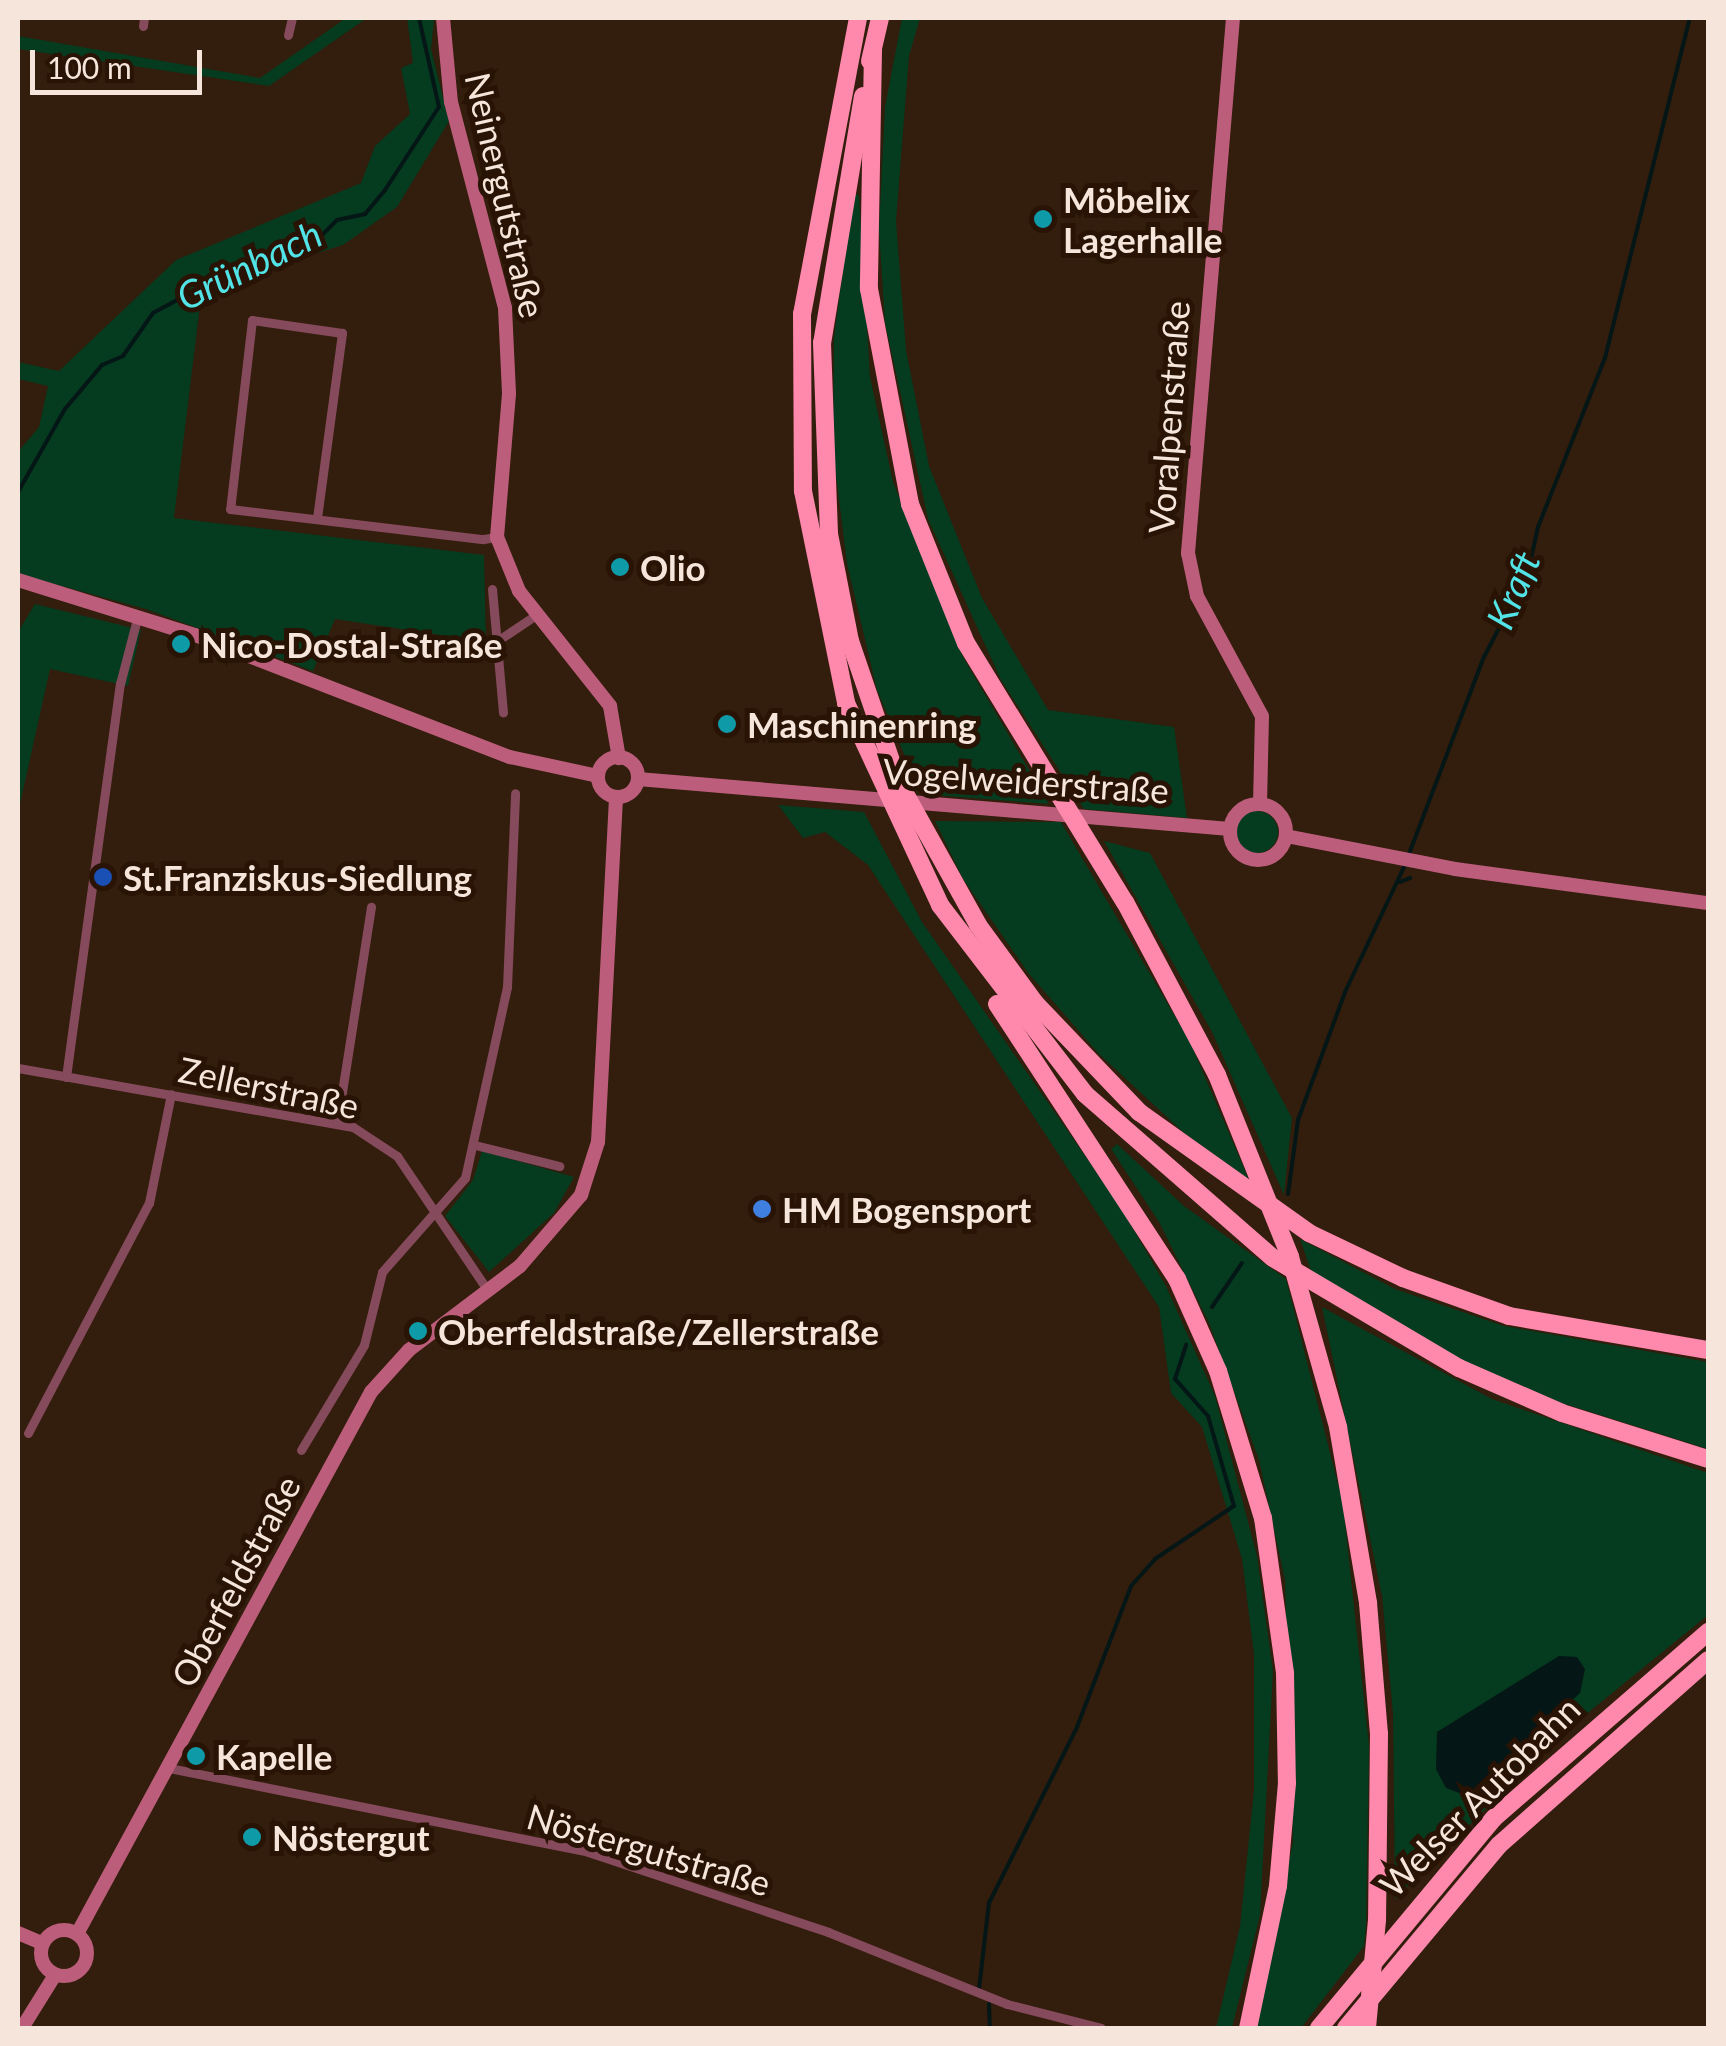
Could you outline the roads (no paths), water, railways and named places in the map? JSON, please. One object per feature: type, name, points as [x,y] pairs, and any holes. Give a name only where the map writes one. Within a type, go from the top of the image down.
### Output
[{"type":"highway","points":[[858,18],[812,239],[800,438],[829,643],[876,779],[898,828],[1018,1041],[1154,1237],[1218,1372],[1252,1474],[1279,1612],[1288,1726],[1278,1886],[1248,2028]]},
{"type":"highway","points":[[880,18],[828,273],[821,439],[850,640],[898,781],[978,925],[1071,1045],[1175,1142],[1255,1200],[1358,1258],[1458,1299],[1561,1329],[1708,1350]]},
{"type":"highway","points":[[873,50],[869,289],[888,420],[910,504],[966,643],[1164,971],[1244,1136],[1325,1376],[1368,1602],[1380,1867],[1367,2028]]},
{"type":"highway","points":[[966,946],[1096,1105],[1273,1258],[1459,1368],[1562,1413],[1708,1458]]},
{"type":"highway","name":"Welser Autobahn","points":[[1318,2028],[1494,1818],[1708,1632]]},
{"type":"highway","name":"Welser Autobahn","points":[[1346,2028],[1499,1845],[1708,1660]]},
{"type":"main road","name":"Neinergutstraße","points":[[443,18],[451,102],[505,308],[509,394],[497,537]]},
{"type":"main road","name":"Voralpenstraße","points":[[1233,18],[1188,552],[1205,614],[1262,716],[1260,804]]},
{"type":"main road","points":[[497,537],[536,615],[610,706],[619,758]]},
{"type":"main road","points":[[20,581],[138,614],[470,744],[598,776],[616,797],[638,779],[633,764],[619,758]]},
{"type":"main road","points":[[598,776],[619,758]]},
{"type":"main road","name":"Vogelweiderstraße","points":[[638,779],[1230,829]]},
{"type":"main road","name":"Oberfeldstraße","points":[[22,2028],[54,1975],[72,1975],[86,1962],[78,1934],[371,1392],[408,1350],[488,1290],[565,1220],[592,1170],[616,797]]},
{"type":"main road","points":[[1260,804],[1276,812],[1286,836],[1278,852],[1255,860],[1239,853],[1230,829],[1237,814],[1260,804]]},
{"type":"main road","points":[[1286,836],[1415,862],[1708,902]]},
{"type":"main road","points":[[42,1944],[58,1931],[78,1934]]},
{"type":"main road","points":[[18,1934],[42,1944]]},
{"type":"main road","points":[[42,1944],[42,1962],[54,1975]]},
{"type":"street","points":[[288,36],[292,18]]},
{"type":"street","points":[[317,518],[342,334],[252,320],[230,509],[497,537]]},
{"type":"street","points":[[492,590],[494,643],[504,713]]},
{"type":"street","points":[[66,1076],[120,684],[138,614]]},
{"type":"street","points":[[494,643],[536,615]]},
{"type":"street","points":[[301,1450],[361,1353],[382,1272],[460,1188],[475,1145],[507,987],[515,793]]},
{"type":"street","points":[[337,1124],[371,907]]},
{"type":"street","name":"Zellerstraße","points":[[18,1068],[337,1124],[385,1145],[436,1214]]},
{"type":"street","points":[[28,1433],[149,1204],[171,1094]]},
{"type":"street","points":[[475,1145],[559,1166]]},
{"type":"street","points":[[436,1214],[488,1290]]},
{"type":"street","name":"Nöstergutstraße","points":[[169,1768],[588,1852],[828,1932],[1007,2004],[1101,2028]]},
{"type":"waterway","name":"Grünbach","points":[[18,566],[18,492],[65,409],[102,365],[123,356],[153,313],[249,261],[315,242],[337,220],[365,214],[385,190],[439,107],[419,18]]},
{"type":"waterway","name":"Kraft","points":[[1409,854],[1484,657],[1528,572],[1538,527],[1605,358],[1690,18]]},
{"type":"waterway","name":"Kraft","points":[[1288,1194],[1298,1120],[1345,992],[1406,863]]},
{"type":"waterway","name":"Kraft","points":[[1400,882],[1410,878]]},
{"type":"waterway","name":"Kraft","points":[[1212,1307],[1242,1263]]},
{"type":"waterway","points":[[979,1989],[989,1903],[1077,1727],[1131,1586],[1155,1559],[1234,1506],[1208,1416],[1175,1379],[1186,1345]]},
{"type":"waterway","points":[[989,2004],[990,2028]]},
{"type":"place","name":"Möbelix Lagerhalle","points":[[1043,219]]},
{"type":"place","name":"Olio","points":[[620,567]]},
{"type":"place","name":"Nico-Dostal-Straße","points":[[181,644]]},
{"type":"place","name":"Maschinenring","points":[[727,724]]},
{"type":"place","name":"St.Franziskus-Siedlung","points":[[103,877]]},
{"type":"place","name":"HM Bogensport","points":[[762,1209]]},
{"type":"place","name":"Oberfeldstraße/Zellerstraße","points":[[418,1331]]},
{"type":"place","name":"Kapelle","points":[[196,1756]]},
{"type":"place","name":"Nöstergut","points":[[252,1837]]}]
